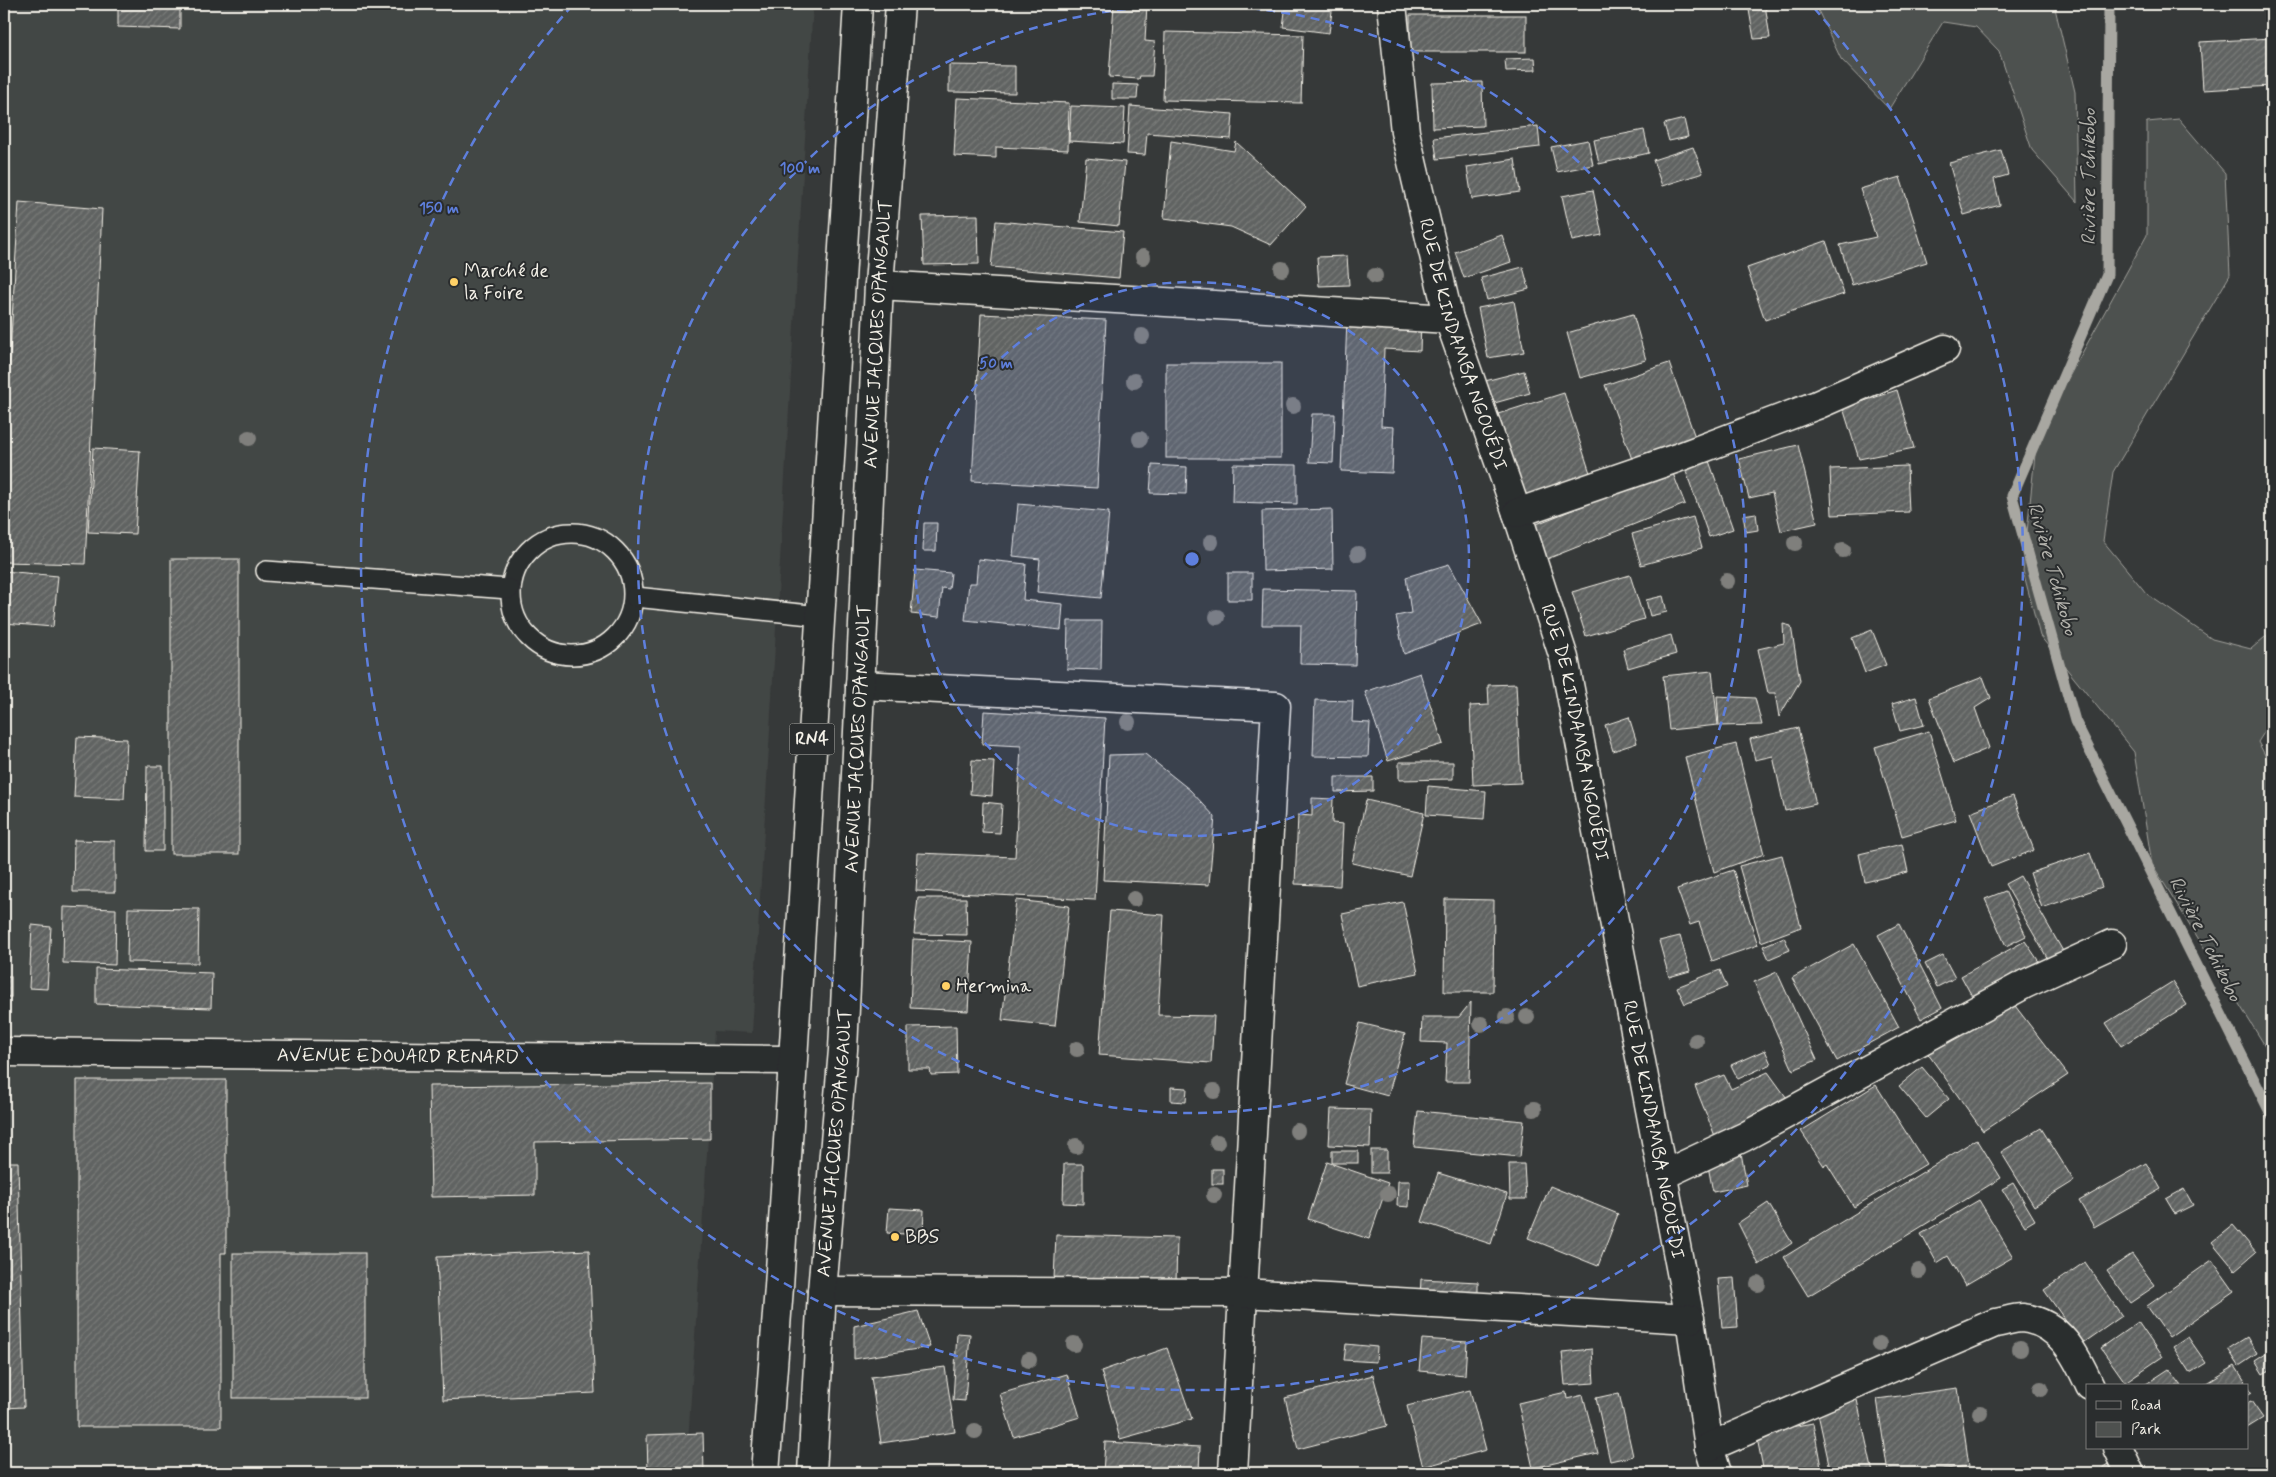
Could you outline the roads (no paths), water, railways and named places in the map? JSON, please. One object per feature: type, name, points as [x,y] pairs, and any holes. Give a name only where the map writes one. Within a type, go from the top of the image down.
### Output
[{"type":"main road","name":"RN4","points":[[765,1473],[779,1287],[858,4]]},
{"type":"main road","name":"AVENUE JACQUES OPANGAULT","points":[[812,1473],[822,1291],[843,1050],[879,285],[900,4]]},
{"type":"main road","name":"RUE DE KINDAMBA NGOUÉDI","points":[[1392,4],[1405,132],[1450,319],[1517,513],[1564,658],[1690,1319],[1709,1447],[1717,1473]]},
{"type":"main road","points":[[879,285],[1450,319]]},
{"type":"main road","points":[[1517,513],[1677,458],[1817,405],[1945,349]]},
{"type":"main road","points":[[860,685],[1276,706],[1233,1473]]},
{"type":"main road","points":[[1663,1175],[1744,1137],[2025,984],[2112,944]]},
{"type":"main road","name":"AVENUE EDOUARD RENARD","points":[[4,1052],[792,1060]]},
{"type":"main road","points":[[822,1291],[1243,1294],[1690,1319]]},
{"type":"main road","points":[[1709,1447],[1995,1324],[2021,1318],[2056,1330],[2076,1355],[2089,1384]]},
{"type":"main road","points":[[2119,1450],[2130,1473]]},
{"type":"lane","points":[[575,532],[606,542],[628,565],[635,597],[625,628],[613,639],[600,650],[568,657],[537,646],[515,621],[509,589],[520,559],[544,538],[575,532]]},
{"type":"lane","points":[[266,571],[509,589]]},
{"type":"lane","points":[[635,597],[820,616]]},
{"type":"waterway","name":"Rivière Tchikobo","points":[[2109,4],[2107,275],[2012,496],[2075,721],[2272,1116]]},
{"type":"place","name":"Marché de la Foire","points":[[454,282]]},
{"type":"place","name":"Hermina","points":[[946,986]]},
{"type":"place","name":"BBS","points":[[895,1237]]}]
